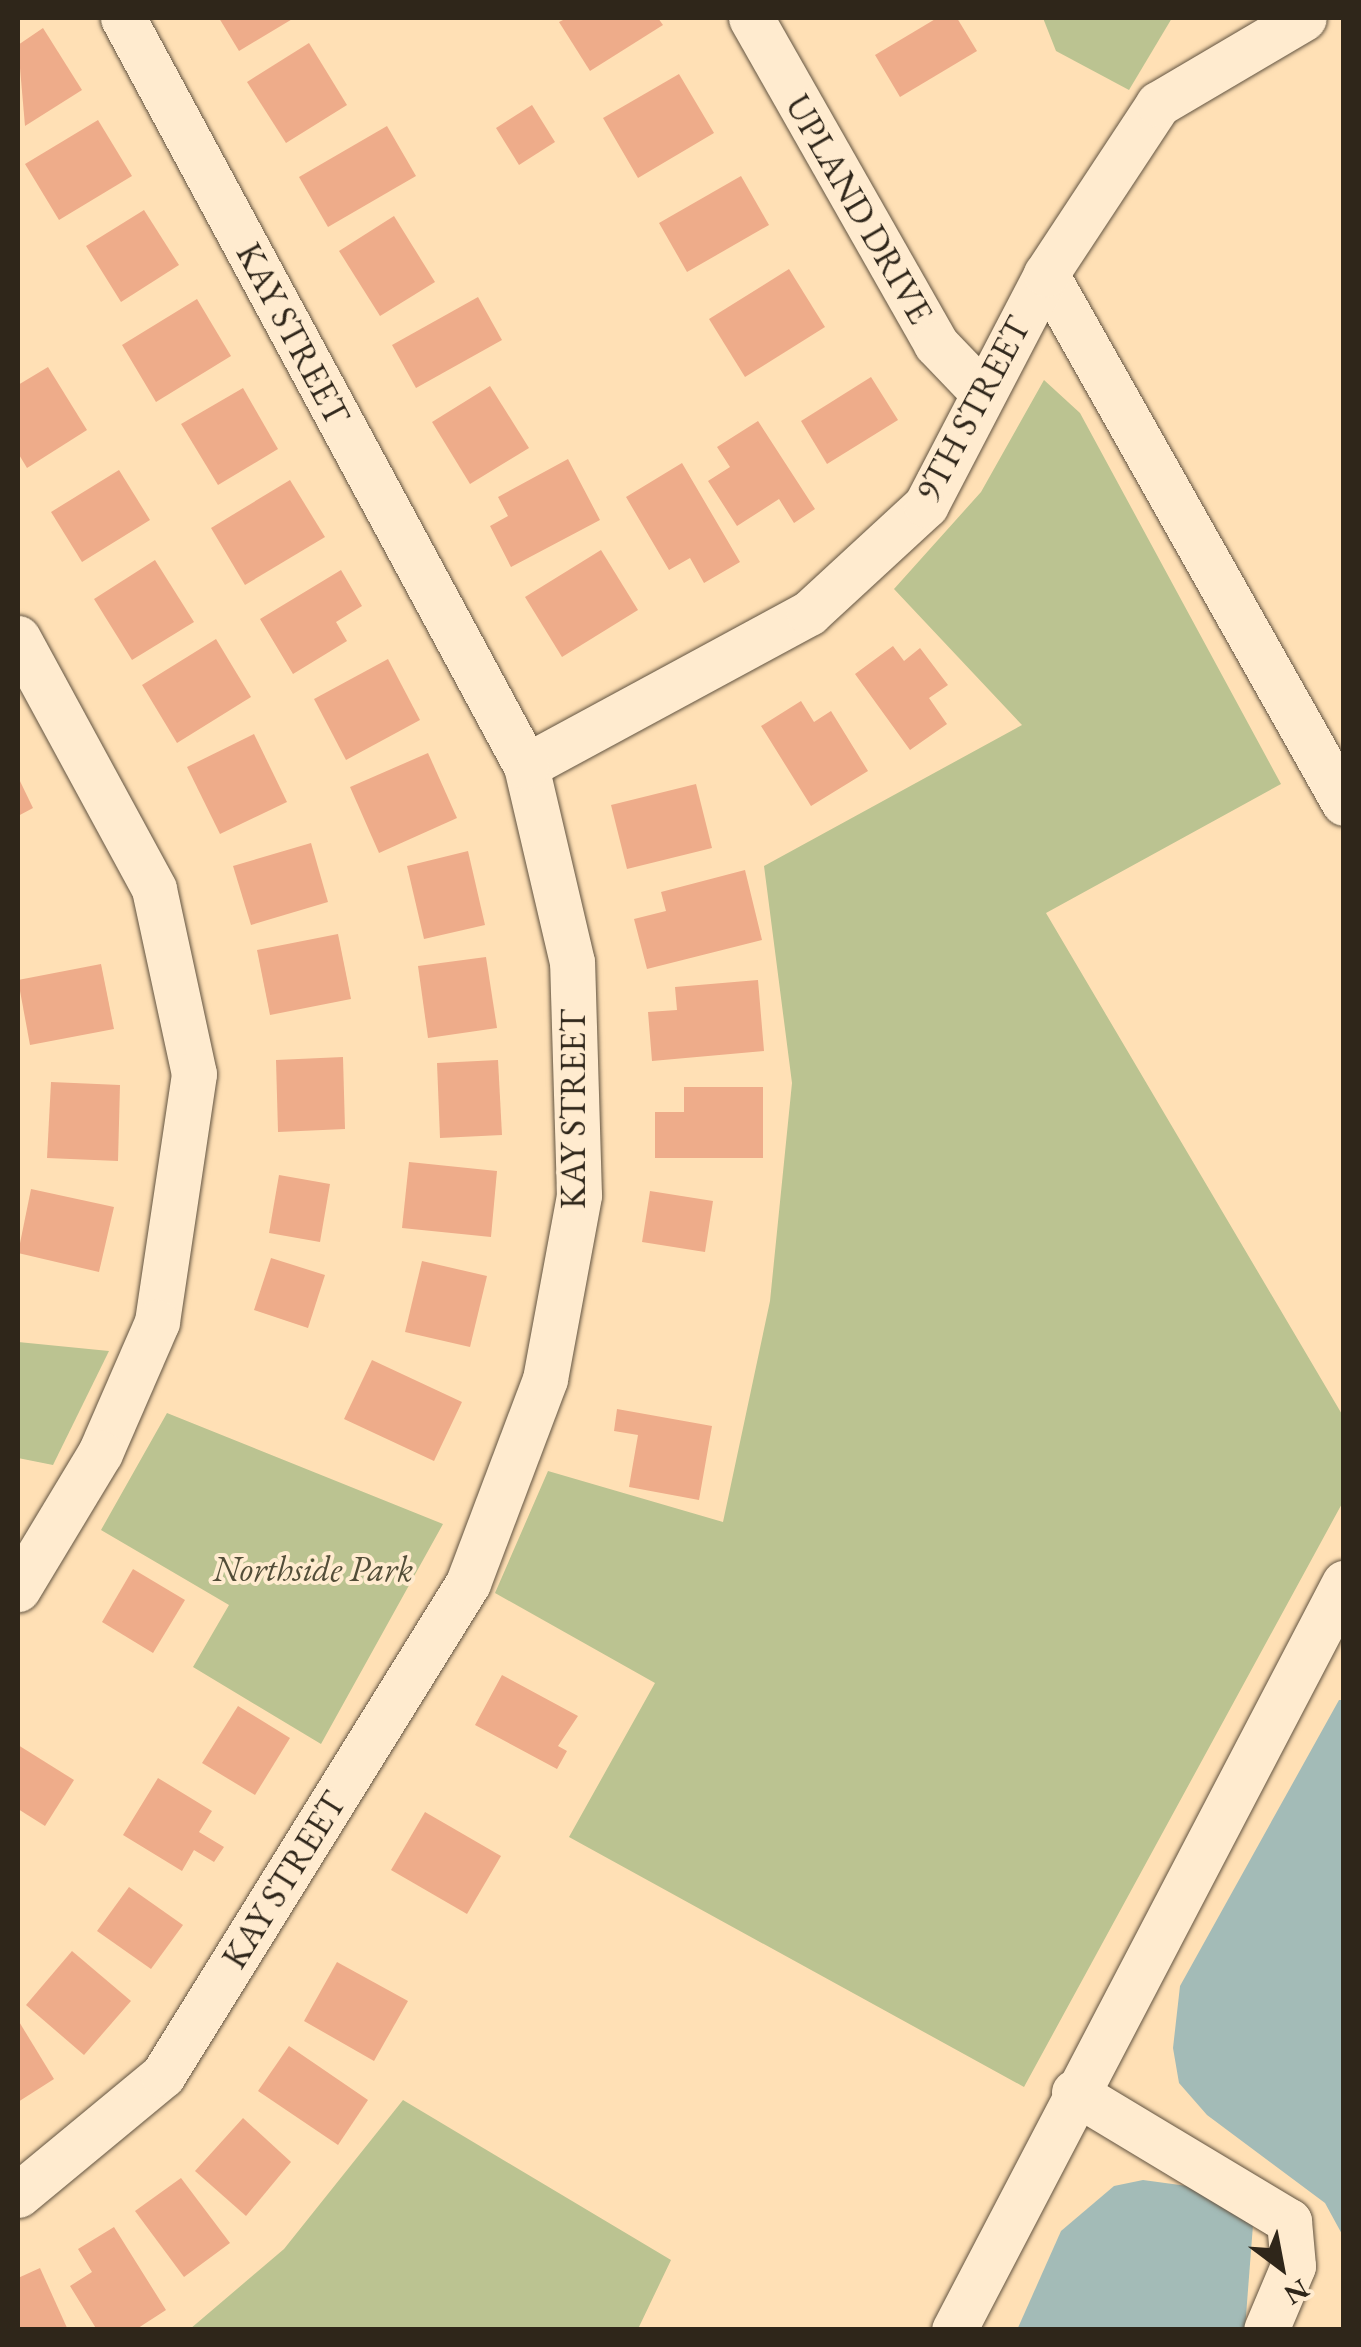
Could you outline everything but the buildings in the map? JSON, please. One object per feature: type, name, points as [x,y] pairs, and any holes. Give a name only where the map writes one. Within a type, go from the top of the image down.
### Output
[{"type":"street","name":"KAY STREET","points":[[18,2195],[163,2075],[468,1583],[546,1380],[579,1195],[572,982],[526,766],[122,18]]},
{"type":"street","name":"UPLAND DRIVE","points":[[751,18],[936,344],[981,391]]},
{"type":"street","name":"9TH STREET","points":[[526,766],[809,613],[926,505],[981,391],[1046,274],[1158,104],[1304,18]]},
{"type":"street","points":[[1046,274],[1344,802]]},
{"type":"street","points":[[18,638],[154,890],[194,1074],[157,1322],[100,1453],[18,1588]]},
{"type":"street","points":[[954,2330],[1074,2092],[1344,1583]]},
{"type":"street","points":[[1074,2092],[1289,2221],[1293,2266],[1266,2330]]},
{"type":"green space","points":[[1043,18],[1172,18],[1129,90],[1056,51]]},
{"type":"green space","points":[[1044,380],[1080,413],[1281,784],[1046,913],[1343,1416],[1344,1500],[1024,2087],[569,1837],[655,1683],[495,1593],[548,1471],[723,1522],[770,1301],[792,1083],[764,866],[1022,725],[894,589],[981,492]]},
{"type":"green space","points":[[18,1342],[109,1351],[53,1465],[18,1458]]},
{"type":"green space","name":"Northside Park","points":[[167,1413],[443,1524],[321,1744],[193,1667],[229,1605],[101,1530]]},
{"type":"green space","points":[[403,2100],[671,2260],[638,2329],[190,2329],[284,2249]]},
{"type":"water","points":[[1339,1700],[1344,1700],[1343,2236],[1325,2203],[1207,2115],[1179,2083],[1173,2048],[1180,1986]]},
{"type":"water","points":[[1143,2180],[1202,2188],[1253,2225],[1245,2329],[1017,2330],[1061,2231],[1114,2186]]}]
